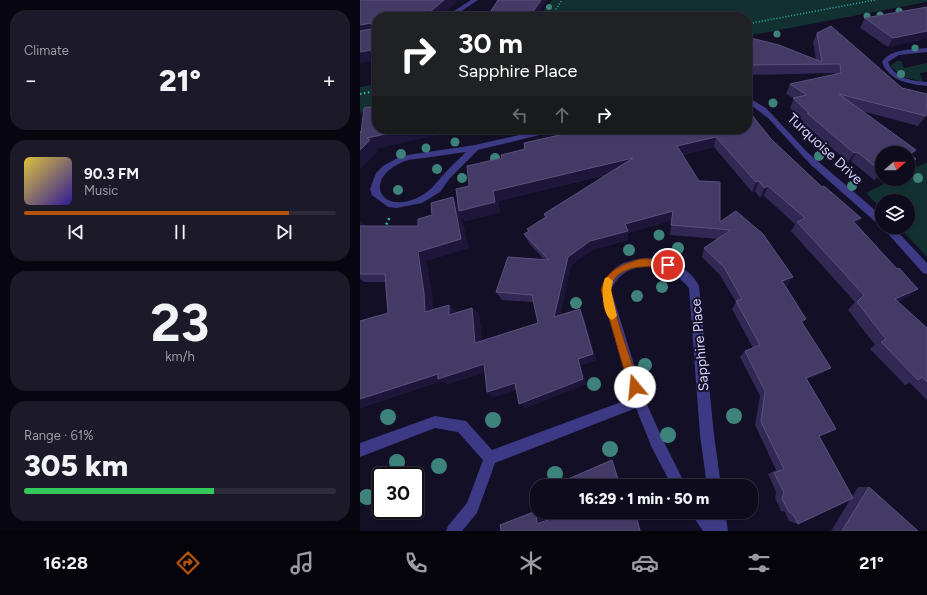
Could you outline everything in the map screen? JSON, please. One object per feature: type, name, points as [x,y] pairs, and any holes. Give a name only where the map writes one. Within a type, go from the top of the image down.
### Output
[{"type":"street","points":[[456,12],[475,0]]},
{"type":"street","points":[[927,50],[894,54],[886,59],[885,62],[888,70],[900,78],[927,84]]},
{"type":"street","name":"Turquoise Drive","points":[[752,102],[763,109],[805,154],[855,196],[875,215]]},
{"type":"street","points":[[475,148],[447,176],[437,190],[419,201],[397,205],[381,200],[376,195],[374,189],[377,178],[386,168],[399,160],[414,156],[475,148],[535,134]]},
{"type":"street","points":[[894,234],[927,270]]},
{"type":"street","name":"Sapphire Place","points":[[675,479],[660,449],[639,401],[606,290],[608,282],[614,274],[622,269],[640,263],[658,263],[676,268],[691,280],[694,286],[707,435],[713,479]]},
{"type":"street","points":[[454,531],[472,508],[490,458],[639,401]]},
{"type":"street","points":[[360,450],[435,422],[461,426],[490,458]]},
{"type":"street","points":[[703,519],[712,531]]},
{"type":"street","points":[[719,519],[721,531]]},
{"type":"path","points":[[554,12],[562,0]]},
{"type":"path","points":[[752,23],[875,0]]},
{"type":"path","points":[[360,94],[372,92]]},
{"type":"path","points":[[380,236],[397,205]]},
{"type":"green space","points":[[552,0],[927,0],[927,2],[752,35],[752,12],[543,12]]},
{"type":"green space","points":[[897,61],[901,61],[904,68],[927,63],[927,72],[920,73],[923,82],[904,77],[890,66]]},
{"type":"green space","points":[[372,85],[372,107],[360,113],[360,87]]},
{"type":"green space","points":[[927,162],[927,257],[906,234],[915,234],[915,194],[875,194],[875,202],[866,193],[880,186],[915,186],[915,168]]},
{"type":"building","points":[[360,0],[444,0],[430,12],[372,12],[372,29],[371,23],[360,25]]},
{"type":"building","points":[[498,0],[541,0],[533,12],[490,12]]},
{"type":"building","points":[[927,7],[927,31],[893,38],[865,18]]},
{"type":"building","points":[[831,26],[902,88],[927,94],[926,116],[839,94],[910,146],[875,146],[875,166],[857,152],[854,153],[807,113],[809,113],[793,98],[807,95],[790,84],[841,73],[840,64],[752,65],[752,38],[779,45],[822,62],[817,33]]},
{"type":"building","points":[[372,29],[372,50],[360,52],[360,31]]},
{"type":"building","points":[[372,107],[372,134],[386,134],[367,138],[370,140],[360,150],[360,131],[361,133],[364,108]]},
{"type":"building","points":[[752,115],[771,139],[822,187],[824,186],[861,218],[853,221],[897,269],[899,268],[918,289],[895,299],[927,328],[927,382],[922,377],[918,380],[881,342],[886,339],[857,302],[864,295],[797,222],[805,218],[768,186],[764,188],[759,181],[756,182],[716,137],[677,146],[699,181],[720,182],[720,222],[736,211],[763,234],[793,277],[782,281],[806,319],[801,321],[831,368],[806,378],[836,429],[819,436],[853,498],[798,524],[793,514],[789,512],[782,499],[784,492],[774,473],[784,469],[761,422],[765,391],[745,351],[760,345],[736,301],[742,299],[724,267],[704,248],[731,230],[671,225],[673,211],[625,224],[628,231],[590,241],[568,257],[554,317],[580,309],[593,354],[578,359],[583,379],[519,404],[515,383],[487,392],[484,364],[438,379],[438,374],[360,399],[360,321],[388,313],[385,274],[360,274],[360,226],[418,226],[418,219],[432,215],[431,203],[453,197],[461,239],[418,252],[424,293],[425,312],[449,305],[449,315],[472,308],[475,343],[538,323],[532,295],[496,292],[508,257],[549,260],[524,234],[529,231],[527,229],[546,217],[544,214],[633,158],[493,191],[495,202],[459,211],[456,189],[469,186],[467,166],[502,158],[501,155],[525,149],[524,143],[564,134],[752,134]]},
{"type":"building","points":[[612,460],[618,479],[568,479]]},
{"type":"building","points":[[869,487],[918,531],[842,531]]},
{"type":"building","points":[[530,513],[530,519],[537,519],[537,524],[550,519],[637,519],[640,531],[501,531],[500,525]]},
{"type":"slow traffic","points":[[608,281],[606,290],[612,316]]},
{"type":"route","points":[[635,387],[609,305],[606,290],[608,282],[614,274],[622,269],[640,263],[658,263],[668,265]]}]
